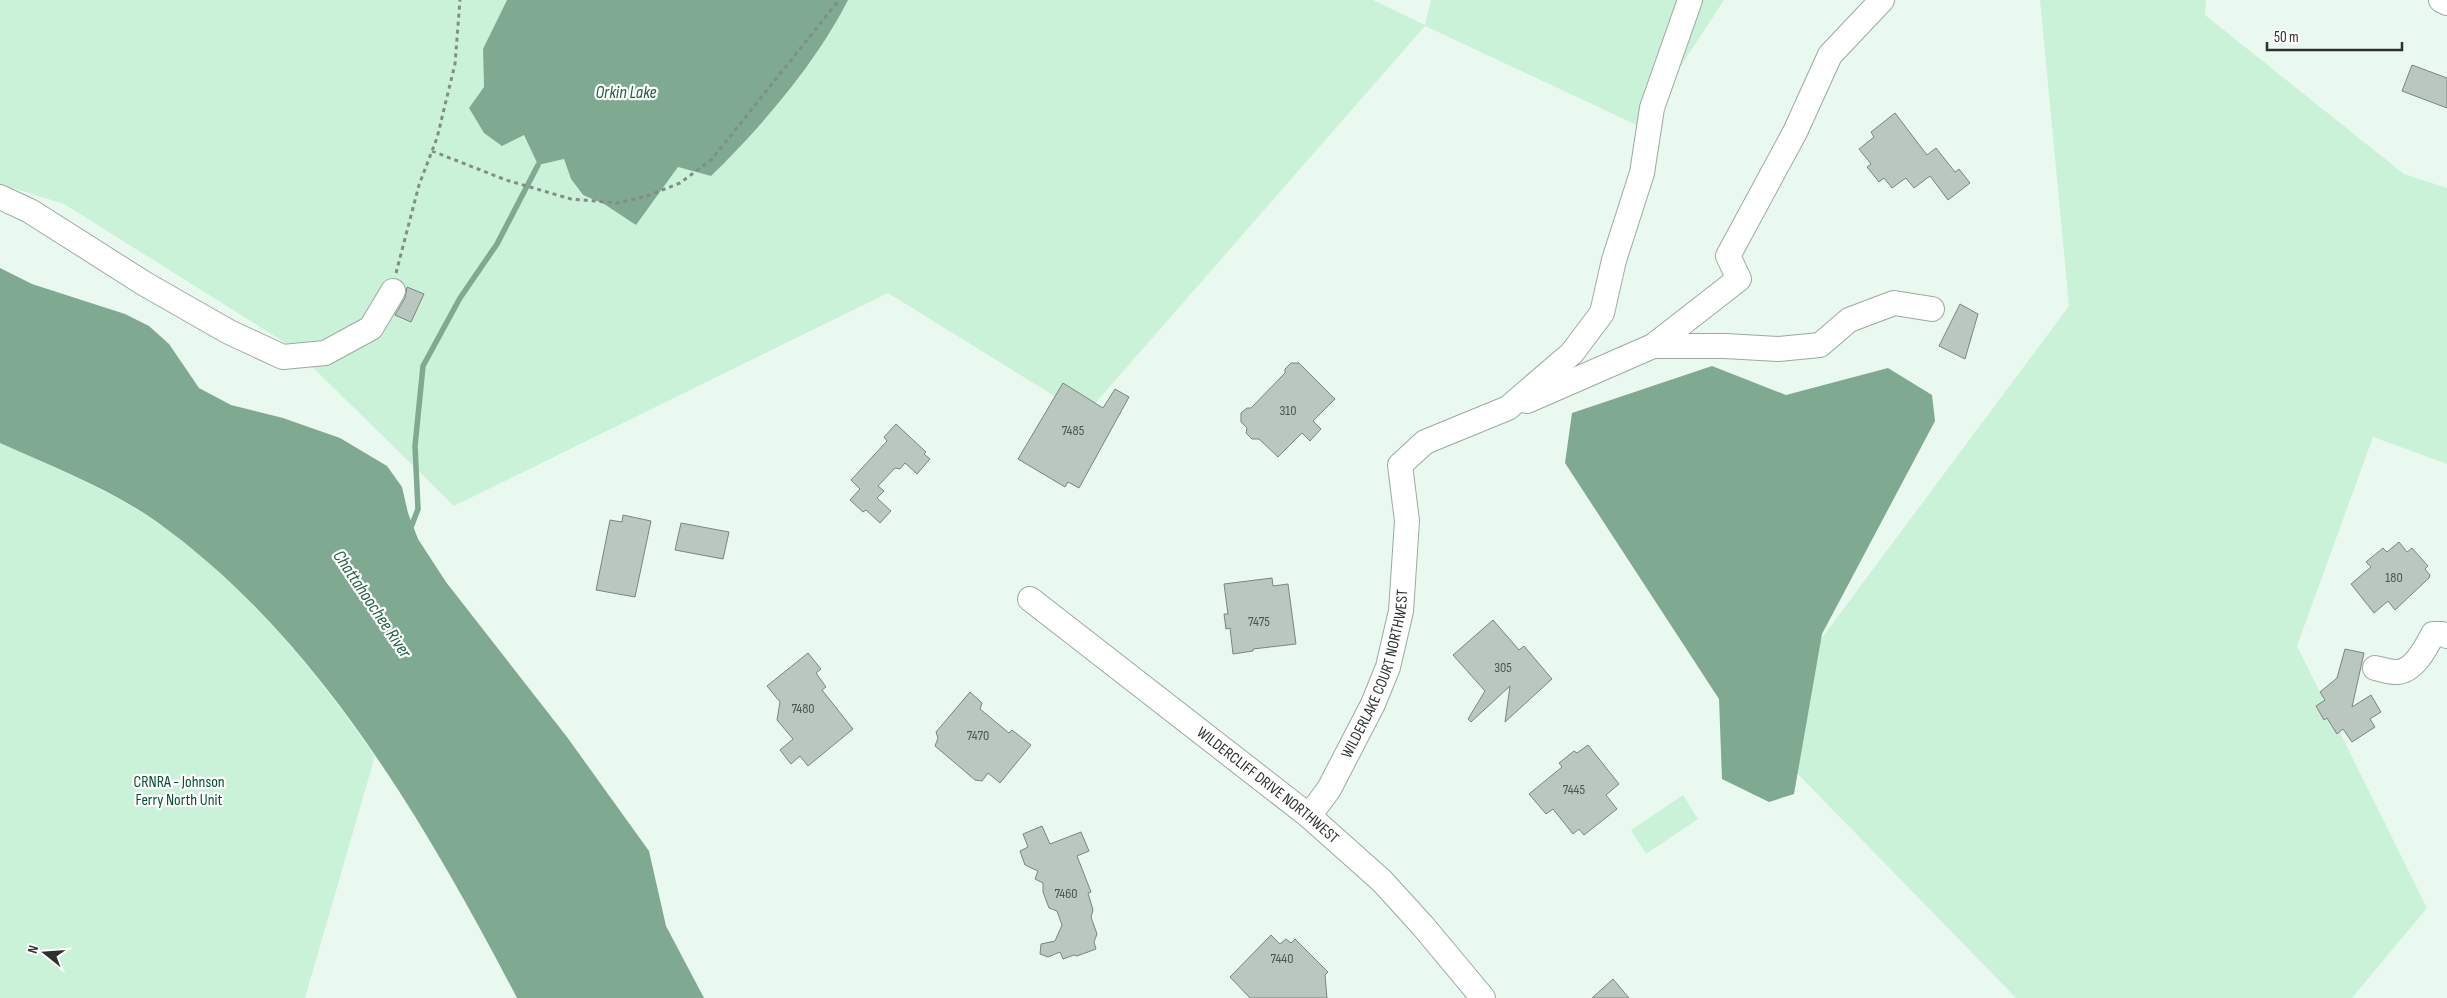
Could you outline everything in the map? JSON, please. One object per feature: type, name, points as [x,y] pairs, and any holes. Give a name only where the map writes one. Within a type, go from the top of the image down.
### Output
[{"type":"street","points":[[1508,408],[1572,352],[1602,313],[1614,260],[1642,173],[1652,108],[1690,0]]},
{"type":"street","points":[[1508,408],[1653,346],[1739,279],[1728,256],[1795,132],[1830,55],[1882,0]]},
{"type":"street","points":[[2440,0],[2447,3]]},
{"type":"street","points":[[0,198],[30,211],[145,284],[229,332],[283,357],[325,353],[371,328],[393,292]]},
{"type":"street","points":[[1653,346],[1725,346],[1778,349],[1820,344],[1849,320],[1894,303],[1932,309]]},
{"type":"street","name":"WILDERLAKE COURT NORTHWEST","points":[[1309,816],[1329,789],[1373,704],[1388,667],[1401,611],[1407,521],[1400,465],[1425,442],[1508,408]]},
{"type":"street","name":"WILDERCLIFF DRIVE NORTHWEST","points":[[1030,599],[1309,816],[1382,881],[1423,926],[1483,998]]},
{"type":"street","points":[[2375,668],[2396,672],[2407,669],[2426,648],[2433,634],[2447,636]]},
{"type":"path","points":[[393,292],[401,249],[432,151],[455,64],[460,0]]},
{"type":"path","points":[[432,151],[506,180],[571,199],[618,203],[647,196],[680,182],[712,160],[839,0]]},
{"type":"green space","points":[[0,0],[507,0],[483,49],[484,87],[524,135],[538,165],[564,159],[571,179],[582,195],[604,204],[636,225],[678,167],[711,176],[749,137],[787,94],[804,71],[821,47],[848,0],[1373,0],[1425,25],[1431,0],[1724,0],[1641,127],[1425,26],[1085,415],[888,293],[454,506],[292,347],[64,204],[0,184]]},
{"type":"green space","points":[[2040,0],[2206,0],[2205,15],[2404,174],[2447,188],[2447,464],[2373,437],[2297,646],[2427,908],[2352,998],[2016,998],[1754,729],[2069,306]]},
{"type":"green space","name":"CRNRA - Johnson Ferry North Unit","points":[[0,443],[119,499],[156,522],[188,546],[248,599],[276,629],[352,723],[375,756],[305,998],[0,998]]},
{"type":"green space","points":[[1683,795],[1698,819],[1646,854],[1631,830]]},
{"type":"water","name":"Orkin Lake","points":[[507,0],[848,0],[804,71],[749,137],[711,176],[678,167],[636,225],[604,204],[583,195],[571,179],[564,159],[538,165],[524,135],[502,146],[484,133],[469,108],[484,87],[483,49]]},
{"type":"water","name":"Chattahoochee River","points":[[0,268],[32,284],[125,314],[149,326],[169,344],[199,388],[231,405],[283,418],[340,438],[387,466],[402,487],[408,513],[418,539],[446,582],[567,737],[649,851],[666,926],[704,998],[517,998],[445,867],[406,802],[364,739],[318,678],[269,621],[215,568],[139,510],[80,479],[0,443]]},
{"type":"water","points":[[1712,366],[1786,395],[1888,368],[1932,395],[1935,421],[1822,634],[1794,794],[1769,802],[1722,779],[1719,699],[1565,463],[1572,413]]},
{"type":"building","points":[[2412,65],[2447,78],[2447,108],[2402,91]]},
{"type":"building","points":[[1895,113],[1927,155],[1936,148],[1955,172],[1959,169],[1970,183],[1948,200],[1930,176],[1914,188],[1906,178],[1892,188],[1884,178],[1879,182],[1867,167],[1871,164],[1859,149],[1874,137],[1871,132]]},
{"type":"building","points":[[407,287],[424,294],[411,322],[395,315],[405,298]]},
{"type":"building","points":[[1960,304],[1978,314],[1965,359],[1939,346]]},
{"type":"building","points":[[1291,363],[1299,363],[1335,399],[1313,421],[1321,429],[1310,441],[1302,433],[1278,457],[1259,439],[1252,439],[1246,433],[1247,428],[1241,422],[1241,413],[1247,408],[1251,408],[1285,373],[1285,369]]},
{"type":"building","points":[[1063,383],[1103,408],[1115,389],[1129,397],[1079,488],[1068,482],[1065,487],[1018,459]]},
{"type":"building","points":[[896,424],[926,452],[924,454],[930,459],[917,474],[905,463],[900,469],[895,468],[878,486],[884,491],[877,498],[891,511],[880,523],[866,510],[863,512],[850,500],[860,489],[851,480],[887,441],[884,437]]},
{"type":"building","points":[[623,515],[651,521],[635,597],[596,590],[610,520],[622,522]]},
{"type":"building","points":[[681,523],[729,532],[723,559],[675,550]]},
{"type":"building","points":[[2399,542],[2407,552],[2412,548],[2428,566],[2425,569],[2430,575],[2429,578],[2395,610],[2388,601],[2374,613],[2351,584],[2371,567],[2366,562],[2383,548],[2387,552]]},
{"type":"building","points":[[1272,578],[1273,586],[1288,584],[1296,644],[1253,649],[1253,651],[1233,654],[1230,628],[1226,629],[1224,614],[1228,614],[1224,584]]},
{"type":"building","points":[[1493,620],[1519,650],[1524,646],[1552,679],[1505,722],[1510,686],[1471,722],[1468,719],[1485,691],[1453,655]]},
{"type":"building","points":[[2345,649],[2364,653],[2352,707],[2371,695],[2381,712],[2370,719],[2375,727],[2352,742],[2343,729],[2337,734],[2327,718],[2324,720],[2316,706],[2325,700],[2320,692],[2337,678]]},
{"type":"building","points":[[808,653],[821,669],[816,673],[826,687],[822,690],[853,729],[808,766],[800,756],[791,764],[780,750],[793,739],[777,720],[780,702],[767,686]]},
{"type":"building","points":[[970,692],[982,703],[980,709],[1009,733],[1012,730],[1031,745],[1000,783],[988,773],[982,781],[975,780],[935,746],[938,738],[936,732]]},
{"type":"building","points":[[1588,745],[1619,784],[1606,795],[1617,809],[1584,835],[1579,829],[1573,834],[1553,809],[1546,814],[1529,794],[1562,767],[1559,763],[1574,751],[1577,753]]},
{"type":"building","points":[[1042,826],[1050,844],[1081,832],[1089,851],[1077,856],[1091,892],[1088,893],[1093,910],[1091,917],[1097,934],[1094,942],[1096,949],[1063,959],[1060,952],[1048,957],[1040,954],[1041,944],[1055,941],[1062,925],[1057,911],[1049,908],[1043,892],[1043,883],[1035,879],[1038,871],[1025,865],[1020,851],[1028,847],[1023,834]]},
{"type":"building","points":[[1271,935],[1280,944],[1286,939],[1291,943],[1295,939],[1328,972],[1325,975],[1327,998],[1250,998],[1230,977]]},
{"type":"building","points":[[1613,979],[1629,998],[1592,998]]},
{"type":"waterway","points":[[410,530],[418,509],[415,446],[423,366],[460,298],[497,244],[538,165]]}]
